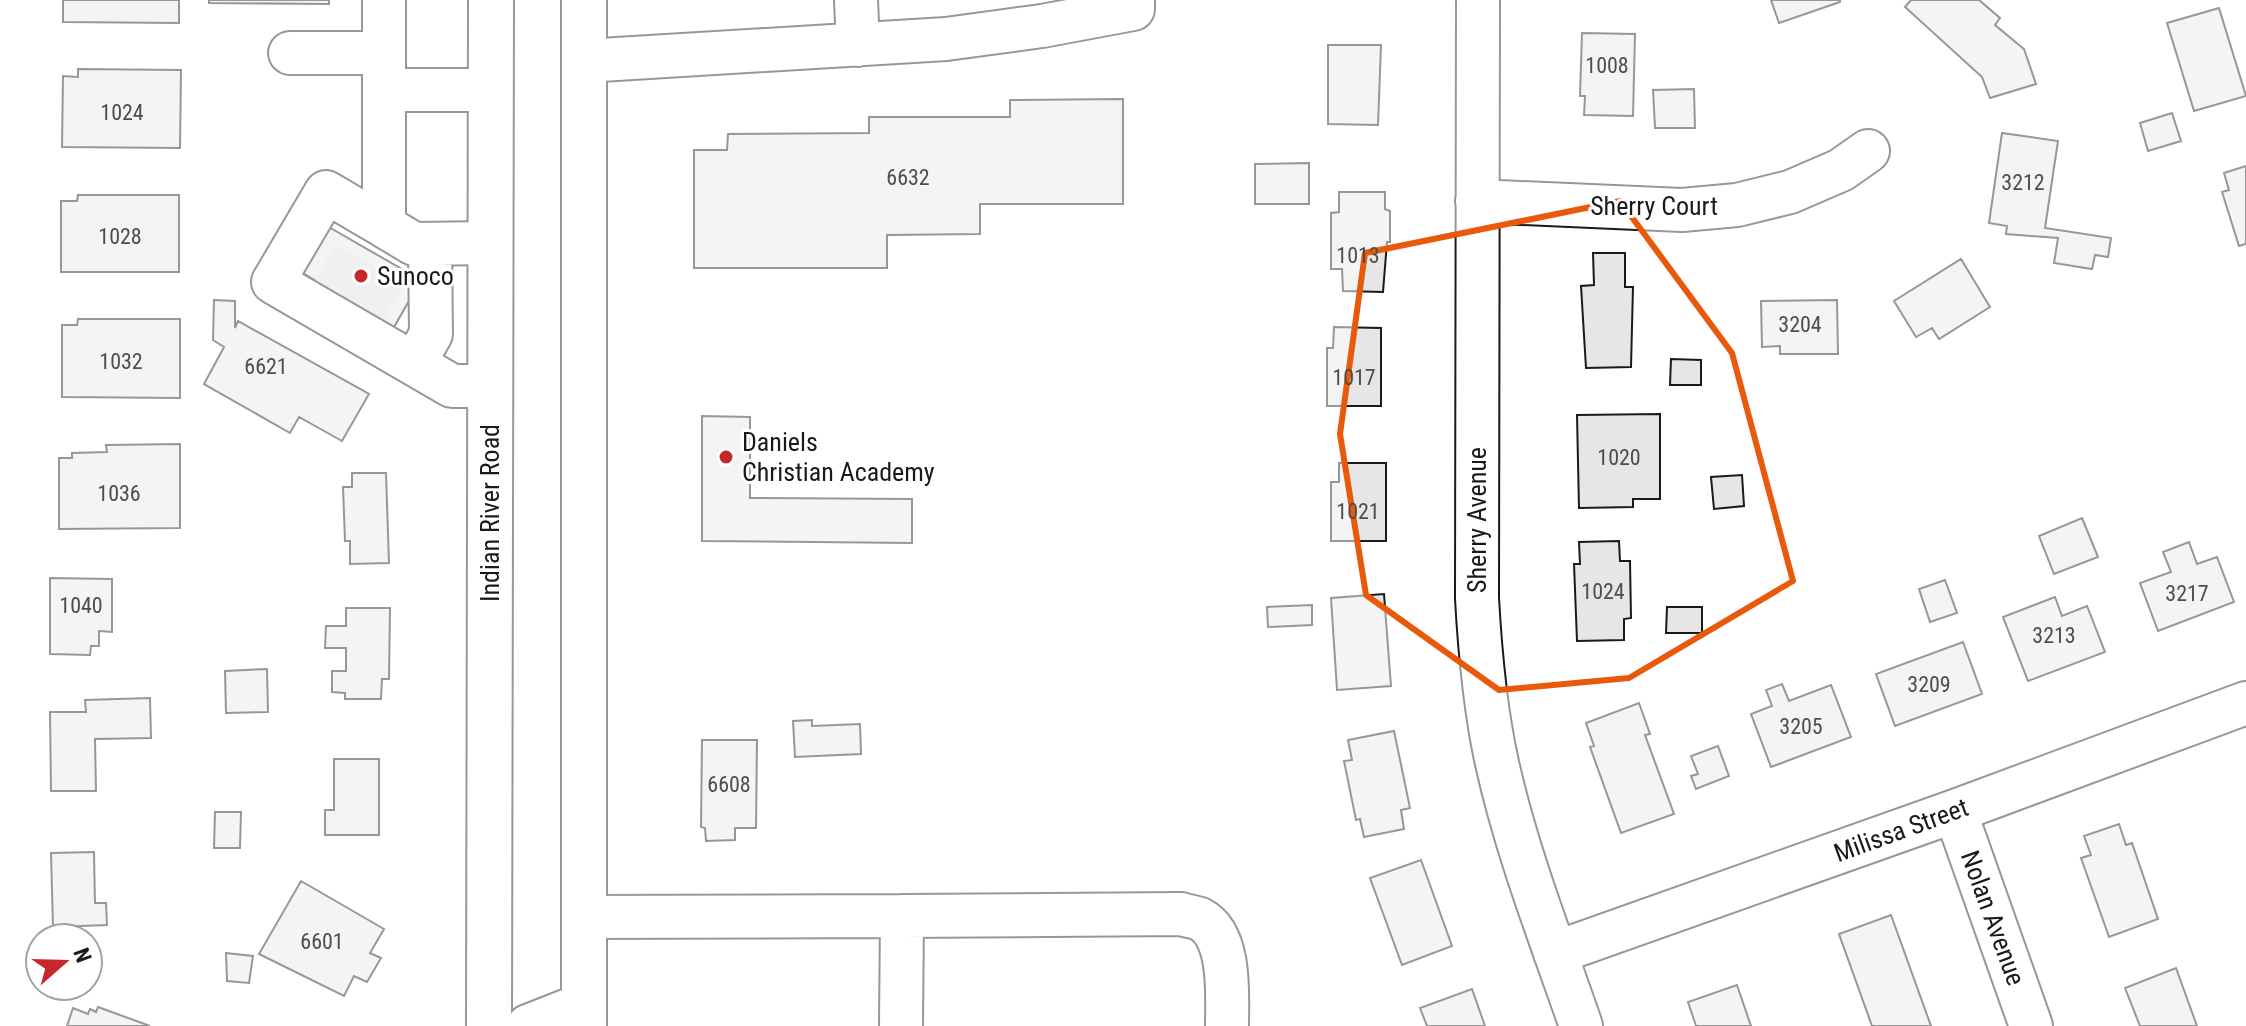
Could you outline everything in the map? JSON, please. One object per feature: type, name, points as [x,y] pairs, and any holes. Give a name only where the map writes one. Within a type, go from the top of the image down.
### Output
[{"type":"main road","name":"Indian River Road","points":[[489,1026],[491,0]]},
{"type":"main road","points":[[584,0],[584,1015]]},
{"type":"street","points":[[384,0],[391,239],[431,334],[414,364]]},
{"type":"street","points":[[856,0],[858,45]]},
{"type":"street","points":[[584,61],[946,39],[1133,9],[1133,0]]},
{"type":"street","name":"Sherry Avenue","points":[[1478,0],[1477,598],[1482,671],[1500,777],[1520,850],[1581,1026]]},
{"type":"street","points":[[290,53],[491,90]]},
{"type":"street","name":"Sherry Court","points":[[1477,201],[1682,210],[1737,205],[1790,192],[1841,170],[1868,151]]},
{"type":"street","points":[[490,386],[452,386],[414,364],[344,310],[273,282],[326,192],[391,239],[491,243]]},
{"type":"street","name":"Milissa Street","points":[[1555,953],[1955,811],[2246,703]]},
{"type":"street","name":"Nolan Avenue","points":[[1955,811],[2031,1026]]},
{"type":"street","points":[[584,917],[1181,914],[1201,920],[1213,931],[1222,951],[1227,977],[1227,1026]]},
{"type":"street","points":[[901,1026],[902,916]]},
{"type":"street","points":[[528,1026],[584,1015]]},
{"type":"highlighted area","points":[[1620,201],[1732,353],[1793,581],[1629,678],[1499,690],[1366,595],[1340,434],[1365,253]]},
{"type":"building","points":[[63,0],[179,0],[179,23],[63,22]]},
{"type":"building","points":[[209,0],[329,0],[329,4],[209,3]]},
{"type":"building","points":[[1771,0],[1840,0],[1840,2],[1779,23]]},
{"type":"building","points":[[1911,0],[1979,0],[2000,18],[1995,25],[2024,49],[2036,84],[1990,98],[1982,77],[1905,7]]},
{"type":"building","points":[[2219,8],[2246,96],[2194,111],[2167,23]]},
{"type":"building","points":[[1582,33],[1635,34],[1633,116],[1584,115],[1585,96],[1580,96]]},
{"type":"building","points":[[1328,45],[1381,45],[1378,125],[1328,124]]},
{"type":"building","points":[[78,69],[181,70],[180,148],[62,147],[63,76],[78,77]]},
{"type":"building","points":[[1694,89],[1695,128],[1655,128],[1653,90]]},
{"type":"building","points":[[1123,99],[1123,204],[980,204],[980,234],[887,235],[887,268],[694,268],[694,150],[727,150],[728,134],[869,133],[869,117],[1010,117],[1010,100]]},
{"type":"building","points":[[2172,113],[2181,141],[2148,151],[2140,123]]},
{"type":"building","points":[[2002,133],[2058,141],[2045,228],[2111,238],[2108,257],[2095,255],[2092,269],[2054,263],[2058,238],[2006,234],[2007,226],[1989,223]]},
{"type":"building","points":[[1309,163],[1309,204],[1255,204],[1255,164]]},
{"type":"building","points":[[2246,166],[2246,244],[2239,246],[2222,192],[2229,190],[2224,173]]},
{"type":"building","points":[[1339,192],[1385,192],[1385,209],[1390,211],[1390,242],[1387,242],[1383,292],[1343,291],[1342,269],[1331,269],[1331,213],[1339,212]]},
{"type":"building","points":[[78,195],[179,195],[179,272],[61,272],[61,201],[77,201]]},
{"type":"building","name":"Sunoco","points":[[327,226],[421,280],[394,327],[301,272]]},
{"type":"building","points":[[1593,253],[1625,253],[1625,287],[1633,287],[1631,367],[1586,368],[1581,286],[1594,285]]},
{"type":"building","points":[[1961,259],[1990,307],[1939,339],[1932,328],[1916,337],[1894,301]]},
{"type":"building","points":[[214,300],[235,301],[235,328],[238,321],[369,394],[342,441],[299,417],[290,433],[204,384],[224,347],[213,340]]},
{"type":"building","points":[[1837,300],[1838,354],[1780,354],[1780,346],[1762,347],[1761,301]]},
{"type":"building","points":[[78,319],[180,319],[180,398],[62,397],[62,325],[77,325]]},
{"type":"building","points":[[1334,327],[1381,328],[1381,406],[1327,406],[1327,348],[1333,348]]},
{"type":"building","points":[[1671,359],[1701,360],[1701,385],[1670,385]]},
{"type":"building","points":[[1660,414],[1660,499],[1633,499],[1633,507],[1579,508],[1577,415]]},
{"type":"building","name":"Daniels Christian Academy","points":[[702,416],[750,417],[750,498],[912,499],[912,543],[702,541]]},
{"type":"building","points":[[180,444],[180,528],[59,529],[59,458],[72,458],[72,453],[107,452],[106,445]]},
{"type":"building","points":[[1339,463],[1386,463],[1386,541],[1331,541],[1331,482],[1339,482]]},
{"type":"building","points":[[352,473],[386,473],[389,563],[350,564],[350,541],[345,541],[343,487],[352,487]]},
{"type":"building","points":[[1742,475],[1744,506],[1714,509],[1711,477]]},
{"type":"building","points":[[2082,518],[2098,557],[2054,574],[2039,536]]},
{"type":"building","points":[[1619,541],[1620,561],[1630,561],[1631,618],[1624,619],[1624,640],[1577,641],[1574,564],[1580,564],[1579,542]]},
{"type":"building","points":[[2189,542],[2197,564],[2217,557],[2234,602],[2158,631],[2140,583],[2171,572],[2163,552]]},
{"type":"building","points":[[50,578],[112,579],[112,632],[99,631],[99,646],[91,646],[90,655],[50,654]]},
{"type":"building","points":[[1945,580],[1957,613],[1930,622],[1919,589]]},
{"type":"building","points":[[1384,594],[1391,686],[1337,690],[1331,598]]},
{"type":"building","points":[[2055,597],[2062,616],[2087,606],[2105,652],[2028,681],[2003,617]]},
{"type":"building","points":[[1312,605],[1312,625],[1268,627],[1267,607]]},
{"type":"building","points":[[1667,607],[1702,607],[1702,633],[1666,633]]},
{"type":"building","points":[[346,608],[390,608],[389,679],[382,679],[381,699],[345,699],[345,693],[332,692],[332,671],[346,671],[346,648],[325,648],[326,626],[346,626]]},
{"type":"building","points":[[1963,642],[1982,694],[1895,726],[1876,674]]},
{"type":"building","points":[[267,669],[268,712],[226,713],[225,671]]},
{"type":"building","points":[[1782,684],[1789,701],[1831,685],[1851,737],[1771,767],[1751,714],[1772,706],[1766,690]]},
{"type":"building","points":[[150,698],[151,738],[95,739],[96,791],[51,791],[50,712],[86,712],[85,700]]},
{"type":"building","points":[[1639,703],[1650,734],[1645,735],[1674,814],[1621,833],[1590,747],[1594,746],[1586,723]]},
{"type":"building","points":[[812,720],[812,726],[860,724],[861,754],[795,757],[793,721]]},
{"type":"building","points":[[1394,731],[1410,808],[1401,810],[1404,829],[1364,837],[1360,819],[1356,820],[1344,761],[1352,760],[1348,740]]},
{"type":"building","points":[[702,740],[757,740],[756,828],[735,828],[735,840],[706,841],[705,828],[701,827]]},
{"type":"building","points":[[1718,746],[1729,776],[1696,789],[1691,776],[1698,774],[1691,756]]},
{"type":"building","points":[[334,759],[379,759],[379,835],[325,835],[325,810],[334,810]]},
{"type":"building","points":[[215,812],[241,812],[240,848],[214,848]]},
{"type":"building","points":[[2119,824],[2126,845],[2132,843],[2158,919],[2109,937],[2081,858],[2091,855],[2084,836]]},
{"type":"building","points":[[94,852],[95,903],[106,903],[107,925],[104,922],[53,922],[51,853]]},
{"type":"building","points":[[1421,860],[1452,946],[1402,965],[1370,878]]},
{"type":"building","points":[[301,881],[384,929],[370,953],[381,958],[367,982],[354,976],[344,996],[259,954]]},
{"type":"building","points":[[1891,915],[1931,1026],[1872,1026],[1839,934]]},
{"type":"building","points":[[226,953],[253,956],[249,983],[227,981]]},
{"type":"building","points":[[2176,968],[2197,1026],[2140,1026],[2125,988]]},
{"type":"building","points":[[1737,985],[1751,1026],[1696,1026],[1688,1002]]},
{"type":"building","points":[[1472,989],[1485,1026],[1427,1026],[1420,1008]]},
{"type":"building","points":[[98,1007],[150,1026],[67,1026],[73,1008],[88,1014],[90,1009],[96,1012]]},
{"type":"tunnel","points":[[333,291],[359,244]]},
{"type":"tunnel","points":[[365,310],[392,263]]},
{"type":"place","name":"Sunoco","points":[[361,276]]},
{"type":"place","name":"Daniels Christian Academy","points":[[726,457]]}]
